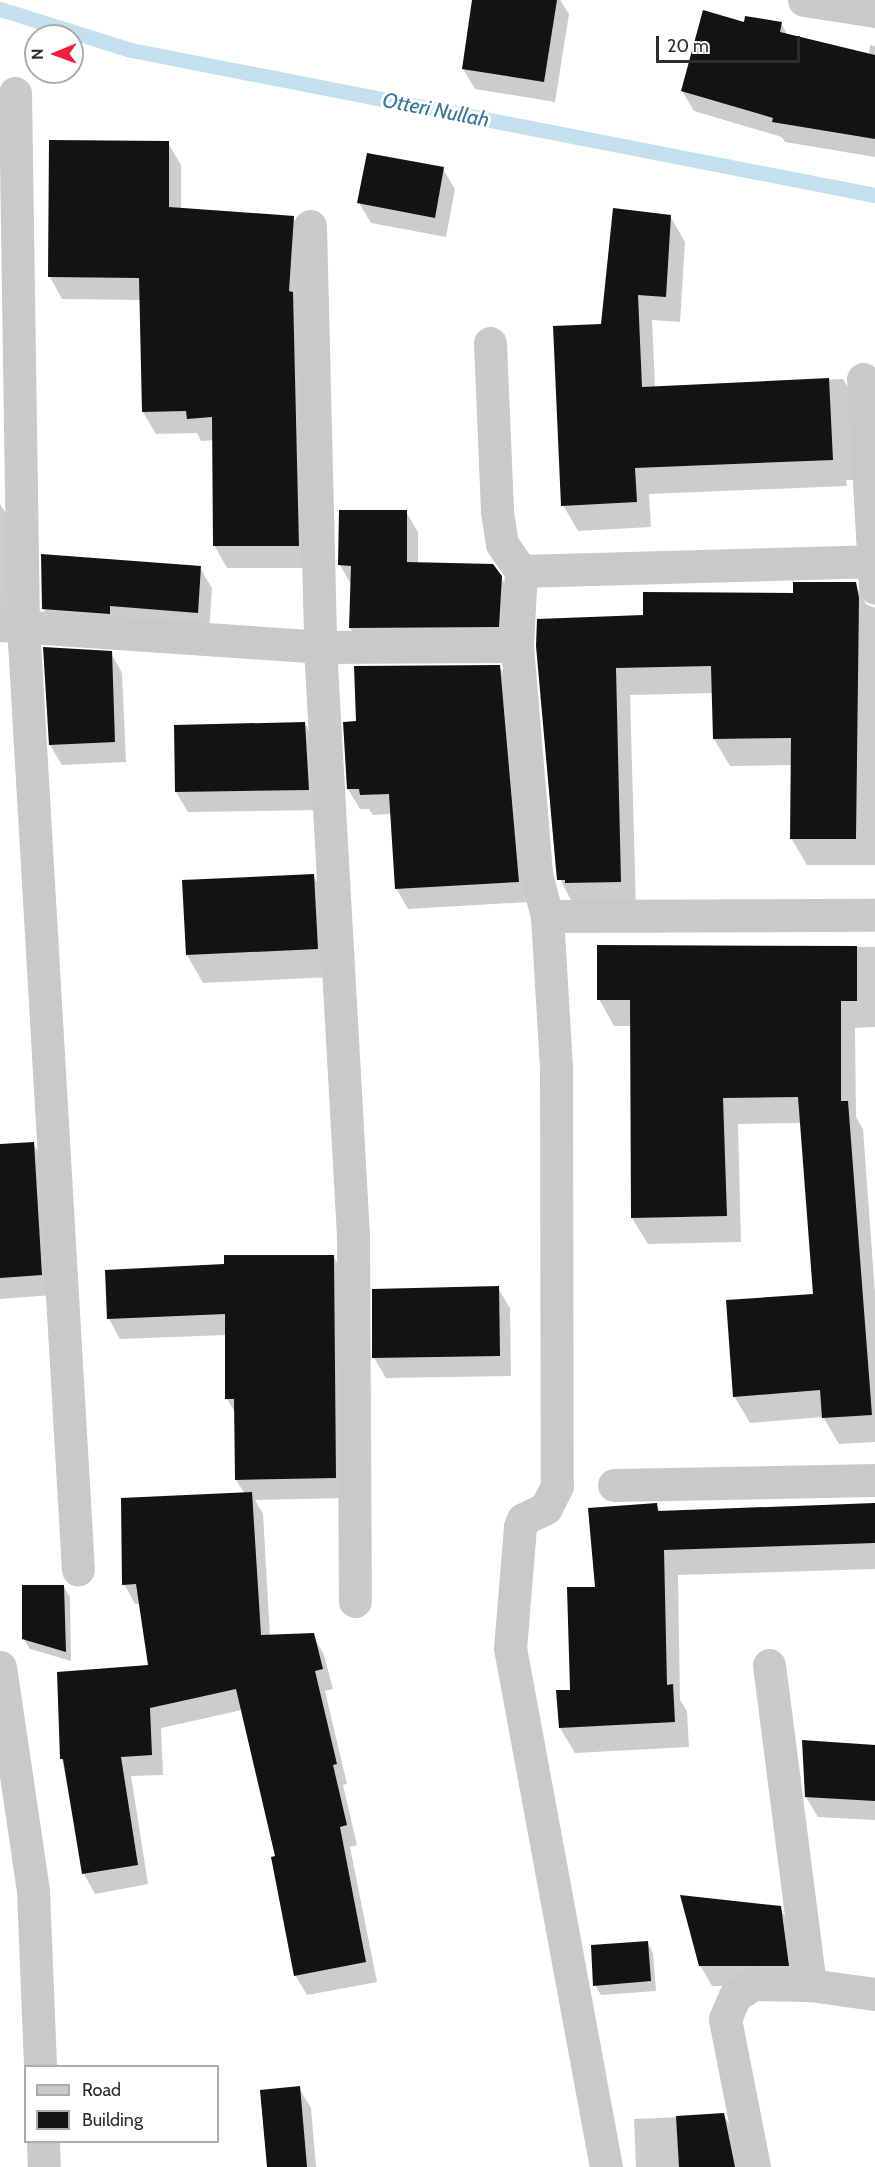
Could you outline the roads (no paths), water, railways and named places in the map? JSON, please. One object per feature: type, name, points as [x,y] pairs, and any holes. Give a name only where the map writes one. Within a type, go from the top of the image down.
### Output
[{"type":"street","points":[[804,0],[875,11]]},
{"type":"street","points":[[15,93],[11,625],[78,1569]]},
{"type":"street","points":[[310,226],[320,647],[353,1236],[355,1601]]},
{"type":"street","points":[[490,343],[497,512],[502,544],[521,571],[517,646],[536,874],[547,916],[556,1066],[557,1486],[546,1508],[523,1519],[518,1535],[510,1648],[606,2167]]},
{"type":"street","points":[[521,571],[873,575],[863,379]]},
{"type":"street","points":[[11,625],[320,647],[517,646]]},
{"type":"street","points":[[547,916],[875,915]]},
{"type":"street","points":[[614,1485],[875,1480]]},
{"type":"street","points":[[769,1665],[810,1985]]},
{"type":"street","points":[[0,1667],[33,1891],[40,2065]]},
{"type":"street","points":[[754,2167],[725,2019],[735,1996],[753,1984],[810,1985],[875,1994]]},
{"type":"street","points":[[43,2143],[44,2167]]},
{"type":"waterway","name":"Otteri Nullah","points":[[0,9],[131,50],[875,195]]}]
